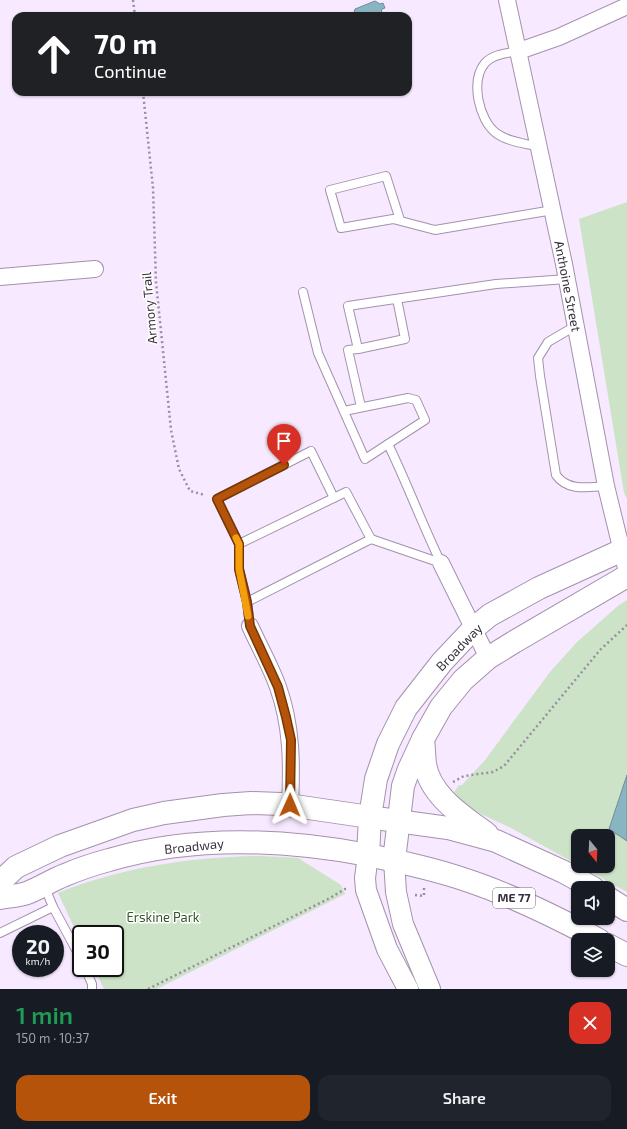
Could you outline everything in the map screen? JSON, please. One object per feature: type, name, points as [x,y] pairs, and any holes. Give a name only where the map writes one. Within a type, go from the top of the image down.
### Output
[{"type":"main road","name":"Broadway","points":[[368,855],[370,817],[377,773],[388,744],[406,708],[442,662],[474,628],[490,615],[539,588],[624,550]]},
{"type":"main road","name":"Broadway","points":[[0,898],[27,893],[66,874],[110,860],[139,853],[199,844],[229,842],[287,843],[336,849],[394,860],[403,786],[409,769],[423,738],[441,707],[463,680],[488,658],[627,576]]},
{"type":"main road","points":[[423,738],[425,765],[438,794],[496,841]]},
{"type":"main road","points":[[0,882],[16,867],[60,846],[133,820],[164,812],[251,803],[290,805],[448,828],[496,841],[580,881]]},
{"type":"main road","name":"ME 77","points":[[394,860],[466,880],[507,896],[586,933]]},
{"type":"main road","points":[[615,902],[627,910]]},
{"type":"main road","points":[[615,949],[627,955]]},
{"type":"street","name":"Anthoine Street","points":[[507,0],[577,325],[606,486],[624,550],[627,572]]},
{"type":"street","points":[[519,51],[560,37],[627,6]]},
{"type":"street","points":[[0,277],[95,269]]},
{"type":"street","points":[[441,563],[488,658]]},
{"type":"street","points":[[250,626],[278,687],[286,717],[291,740],[290,805]]},
{"type":"street","points":[[368,855],[365,878],[366,890],[387,949],[408,989]]},
{"type":"street","points":[[394,860],[396,892],[403,924],[430,989]]},
{"type":"lane","points":[[519,51],[490,59],[485,64],[478,80],[479,105],[487,122],[495,132],[507,139],[539,148]]},
{"type":"lane","points":[[400,220],[386,176],[330,190],[341,228],[393,219],[435,230],[553,210]]},
{"type":"lane","points":[[358,349],[348,306],[496,284],[567,279]]},
{"type":"lane","points":[[303,292],[318,353],[365,459],[425,420],[416,400],[408,398],[344,411]]},
{"type":"lane","points":[[361,407],[348,350],[405,339],[397,299]]},
{"type":"lane","points":[[577,325],[548,342],[538,358],[556,475],[560,481],[566,485],[586,488],[606,486]]},
{"type":"lane","points":[[388,444],[406,480],[441,563]]},
{"type":"lane","points":[[250,626],[247,602],[239,569],[239,544],[217,499],[311,451],[334,498]]},
{"type":"lane","points":[[239,544],[346,492],[371,539],[441,563]]},
{"type":"lane","points":[[247,602],[371,539]]},
{"type":"lane","points":[[44,885],[53,907],[72,942]]},
{"type":"lane","points":[[0,933],[53,907]]},
{"type":"lane","points":[[89,977],[92,984],[92,989]]},
{"type":"path","points":[[133,0],[134,12]]},
{"type":"path","name":"Armory Trail","points":[[143,96],[153,188],[156,282],[171,430],[179,469],[190,491],[217,499]]},
{"type":"path","points":[[452,782],[464,776],[493,772],[504,766],[600,650],[627,625]]},
{"type":"path","points":[[148,989],[345,889],[348,889]]},
{"type":"green space","points":[[627,202],[627,499],[624,493],[579,219]]},
{"type":"green space","points":[[627,600],[627,892],[615,885],[615,881],[607,881],[593,873],[615,873],[615,829],[571,829],[571,861],[466,805],[454,792],[459,785],[462,785],[485,760],[550,672],[577,642],[619,605]]},
{"type":"green space","name":"Erskine Park","points":[[261,856],[298,858],[341,885],[345,894],[157,989],[104,989],[98,977],[124,977],[124,925],[73,925],[58,893],[107,876],[132,870],[183,861]]},
{"type":"water","points":[[375,1],[380,4],[383,3],[385,8],[382,9],[381,12],[354,12],[355,9]]},
{"type":"water","points":[[627,775],[627,841],[615,833],[615,829],[609,829]]},
{"type":"slow traffic","points":[[236,538],[239,544],[239,569],[247,602],[248,616]]},
{"type":"route","points":[[284,465],[217,499],[239,544],[239,569],[247,602],[250,626],[278,687],[286,717],[291,740],[290,805]]}]
